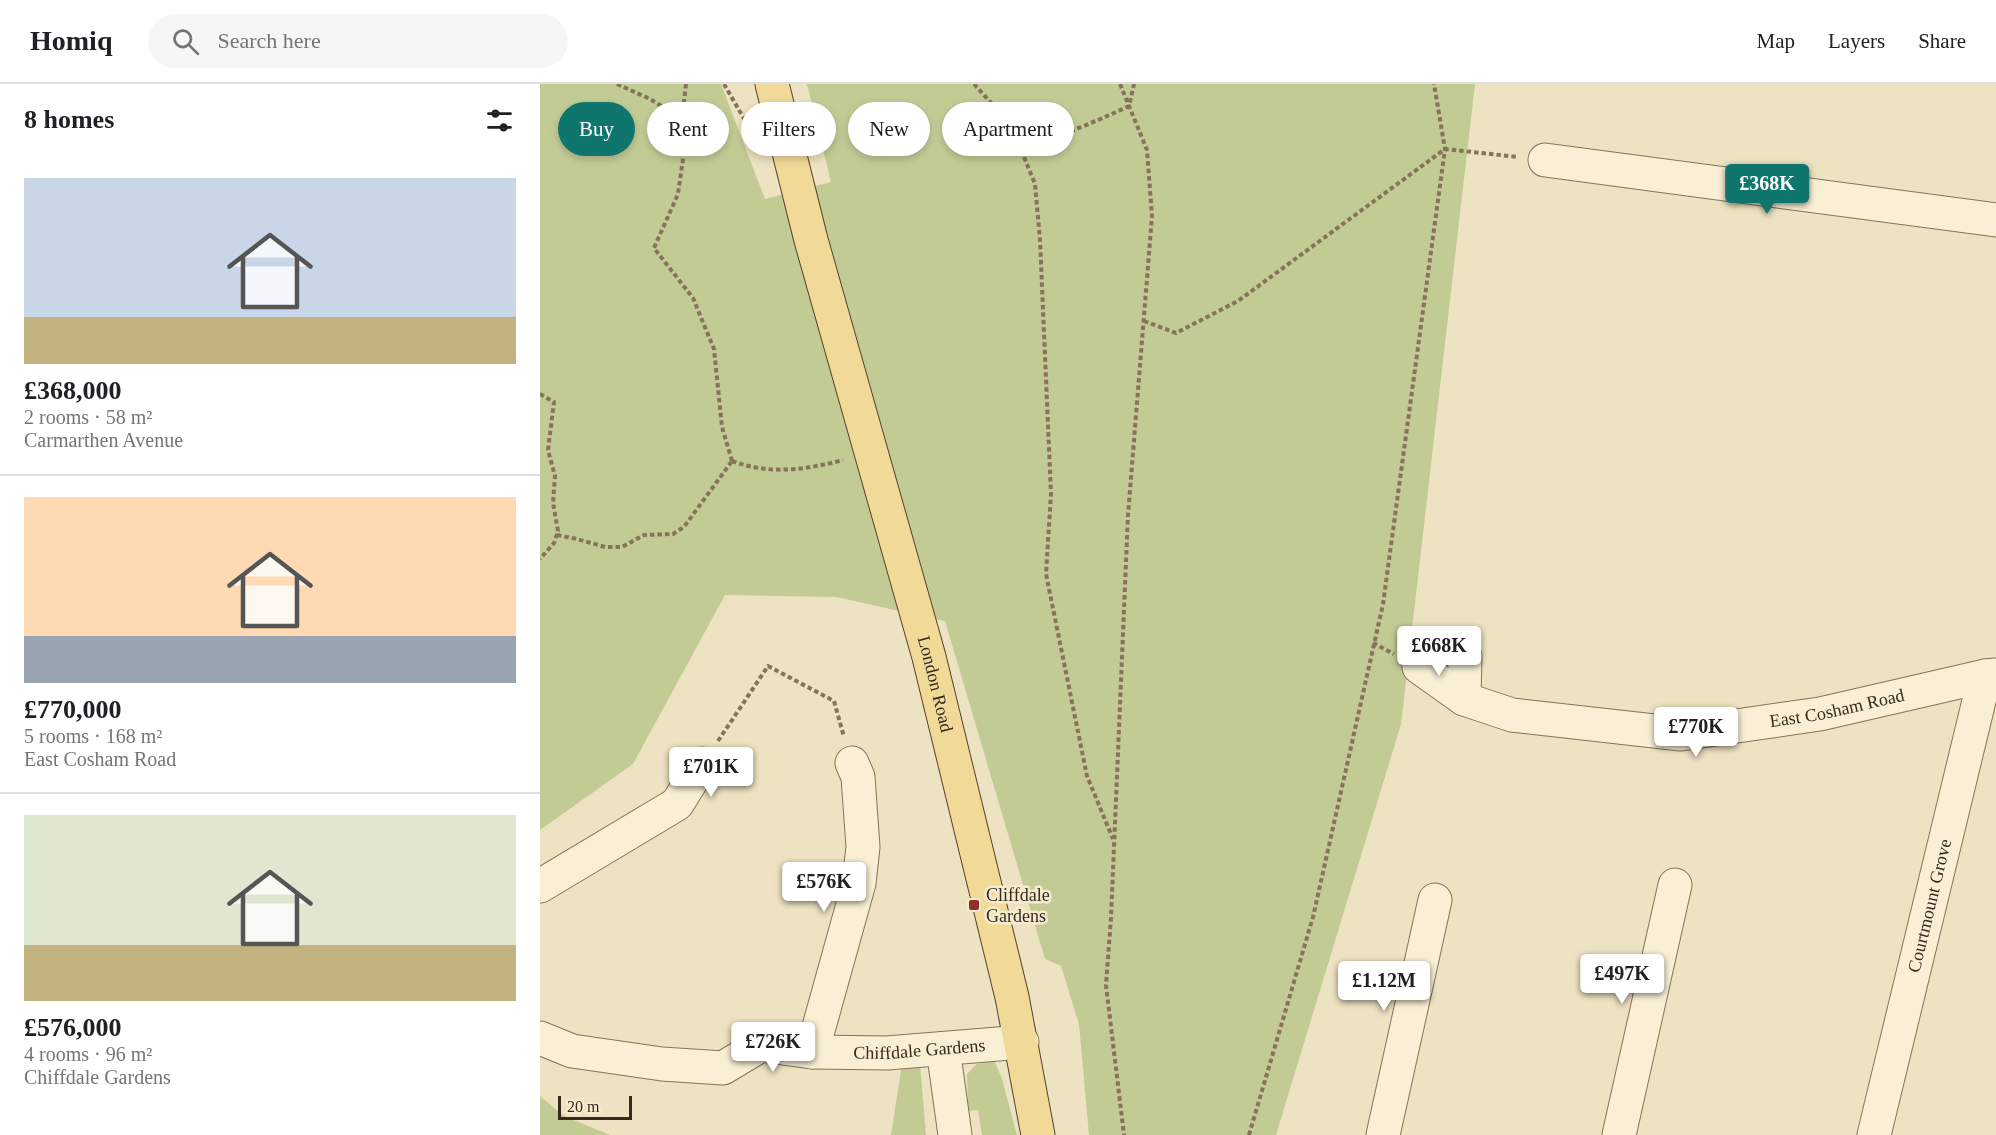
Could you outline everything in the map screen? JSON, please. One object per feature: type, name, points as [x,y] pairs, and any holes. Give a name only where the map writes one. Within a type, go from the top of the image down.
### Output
[{"type":"main road","name":"London Road","points":[[748,84],[811,240]]},
{"type":"main road","name":"London Road","points":[[772,84],[811,240],[929,657],[1022,1042],[1038,1135]]},
{"type":"street","points":[[1545,160],[1996,220]]},
{"type":"street","points":[[1464,699],[1465,656]]},
{"type":"street","name":"East Cosham Road","points":[[1419,667],[1464,699],[1512,716],[1681,734],[1820,714],[1990,676]]},
{"type":"street","name":"Courtmount Grove","points":[[1874,1135],[1990,676]]},
{"type":"street","points":[[812,1052],[859,883],[863,847],[858,777],[852,763]]},
{"type":"street","points":[[540,886],[677,804],[702,764]]},
{"type":"street","points":[[1619,1135],[1675,885]]},
{"type":"street","points":[[1383,1135],[1435,900]]},
{"type":"street","name":"Chiffdale Gardens","points":[[540,1038],[572,1051],[662,1064],[723,1068],[760,1045],[812,1052],[887,1053],[1022,1042]]},
{"type":"street","points":[[942,1049],[955,1135]]},
{"type":"path","points":[[617,84],[656,102]]},
{"type":"path","points":[[684,102],[686,84]]},
{"type":"path","points":[[974,84],[990,102]]},
{"type":"path","points":[[1120,84],[1147,150],[1152,216],[1128,515],[1106,985],[1124,1135]]},
{"type":"path","points":[[1129,106],[1134,84]]},
{"type":"path","points":[[1249,1135],[1313,917],[1383,604],[1445,149],[1434,84]]},
{"type":"path","points":[[1074,130],[1129,106]]},
{"type":"path","points":[[1144,321],[1176,333],[1238,301],[1445,149],[1545,160]]},
{"type":"path","points":[[683,156],[678,194],[654,248],[693,298],[714,349],[722,426],[732,461]]},
{"type":"path","points":[[1024,156],[1035,183],[1040,240],[1051,495],[1046,574],[1087,776],[1114,843]]},
{"type":"path","points":[[540,394],[554,402],[548,450],[555,476],[553,503],[558,531],[554,543],[540,559]]},
{"type":"path","points":[[732,461],[752,468],[782,469],[811,468],[851,459]]},
{"type":"path","points":[[556,536],[605,547],[622,547],[644,535],[673,534],[684,527],[732,461]]},
{"type":"path","points":[[702,764],[768,666],[834,701],[852,763]]},
{"type":"green space","points":[[540,84],[721,84],[728,102],[647,102],[647,156],[729,156],[729,105],[741,136],[741,156],[749,156],[765,199],[831,182],[825,156],[836,156],[836,102],[811,102],[807,84],[1475,84],[1401,724],[1276,1135],[1089,1135],[1079,1024],[1061,966],[1045,959],[945,621],[836,597],[725,595],[633,764],[540,830]]},
{"type":"green space","points":[[994,1060],[1002,1079],[1017,1135],[982,1135],[978,1110],[968,1111],[967,1074],[977,1064]]},
{"type":"green space","points":[[902,1064],[920,1064],[926,1135],[891,1135]]},
{"type":"green space","points":[[540,1096],[564,1116],[610,1135],[540,1135]]},
{"type":"place","name":"Cliffdale Gardens","points":[[974,905]]}]
